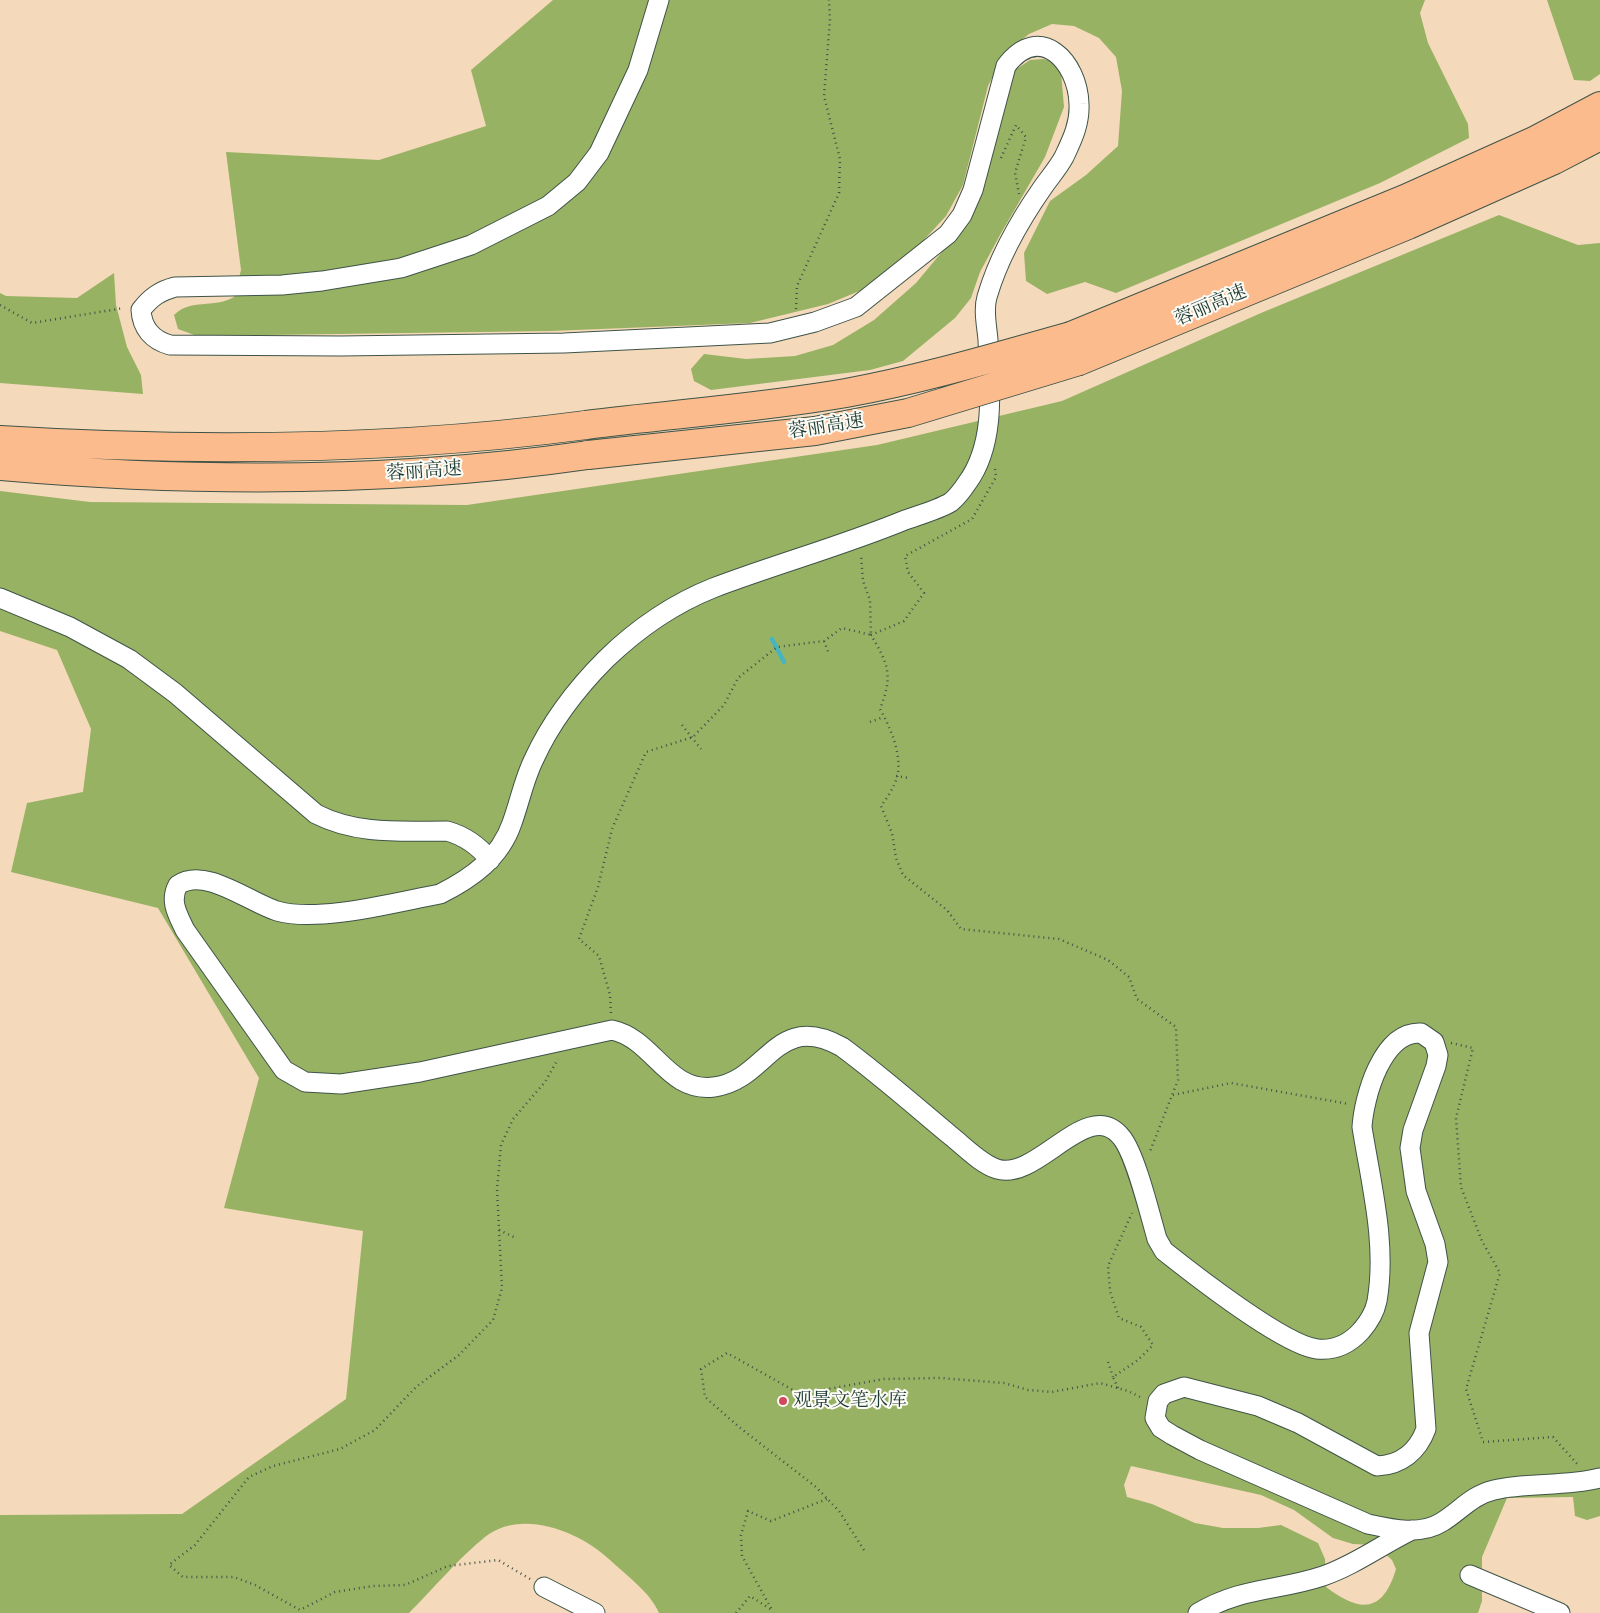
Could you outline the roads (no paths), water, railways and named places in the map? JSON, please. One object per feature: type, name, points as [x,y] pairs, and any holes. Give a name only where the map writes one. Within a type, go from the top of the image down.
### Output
[{"type":"highway","name":"蓉丽高速","points":[[0,466],[85,472],[211,477],[365,476],[516,465],[588,454],[815,431],[908,413],[971,395],[1534,141],[1600,106]]},
{"type":"highway","name":"蓉丽高速","points":[[0,440],[139,447],[276,448],[438,441],[779,404],[846,393],[1075,348],[1408,226],[1554,160],[1600,136]]},
{"type":"street","points":[[660,0],[638,70],[599,153],[577,182],[548,206],[471,245],[401,268],[338,279],[282,285],[175,287],[156,294],[141,310],[144,326],[155,339],[170,345],[341,346],[564,343],[770,333],[795,328],[856,307],[948,234],[962,215],[973,190],[1006,66],[1019,52],[1037,47],[1052,50],[1065,59],[1073,76],[1078,95],[1078,121],[1075,133],[1062,160],[1013,238],[986,300],[988,392],[987,431],[982,456],[969,480],[950,502],[856,539],[711,589],[666,612],[625,642],[589,677],[558,717],[534,759],[512,825],[502,845],[474,875],[440,894],[312,916],[276,910],[201,878],[189,879],[178,885],[174,896],[175,908],[185,930],[284,1070],[305,1082],[328,1085],[420,1072],[612,1030],[632,1037],[674,1077],[699,1087],[726,1084],[746,1073],[780,1045],[794,1038],[812,1036],[830,1041],[852,1055],[968,1149],[996,1169],[1006,1171],[1017,1170],[1034,1161],[1080,1130],[1094,1126],[1104,1126],[1122,1138],[1157,1239],[1164,1251],[1271,1327],[1300,1344],[1316,1349],[1330,1349],[1343,1346],[1359,1333],[1377,1303],[1380,1273],[1378,1232],[1362,1127],[1365,1107],[1375,1074],[1396,1041],[1414,1033],[1431,1038],[1437,1046],[1438,1055],[1413,1130],[1410,1148],[1416,1191],[1435,1244],[1438,1262],[1419,1333],[1426,1429],[1422,1441],[1400,1461],[1388,1466],[1377,1466],[1364,1461],[1298,1423],[1258,1406],[1184,1386],[1164,1394],[1158,1401],[1156,1418],[1161,1428],[1200,1450],[1368,1524],[1412,1530],[1433,1527],[1443,1522],[1472,1499],[1494,1490],[1596,1479]]},
{"type":"street","points":[[0,598],[70,627],[129,660],[175,694],[316,814],[339,824],[368,831],[447,831],[472,842],[490,860]]},
{"type":"street","points":[[1198,1613],[1234,1595],[1298,1582],[1341,1570],[1412,1530]]},
{"type":"street","points":[[1470,1575],[1560,1613]]},
{"type":"street","points":[[544,1587],[595,1613]]},
{"type":"waterway","points":[[772,639],[784,662]]},
{"type":"place","name":"观景文笔水库","points":[[783,1401]]}]
